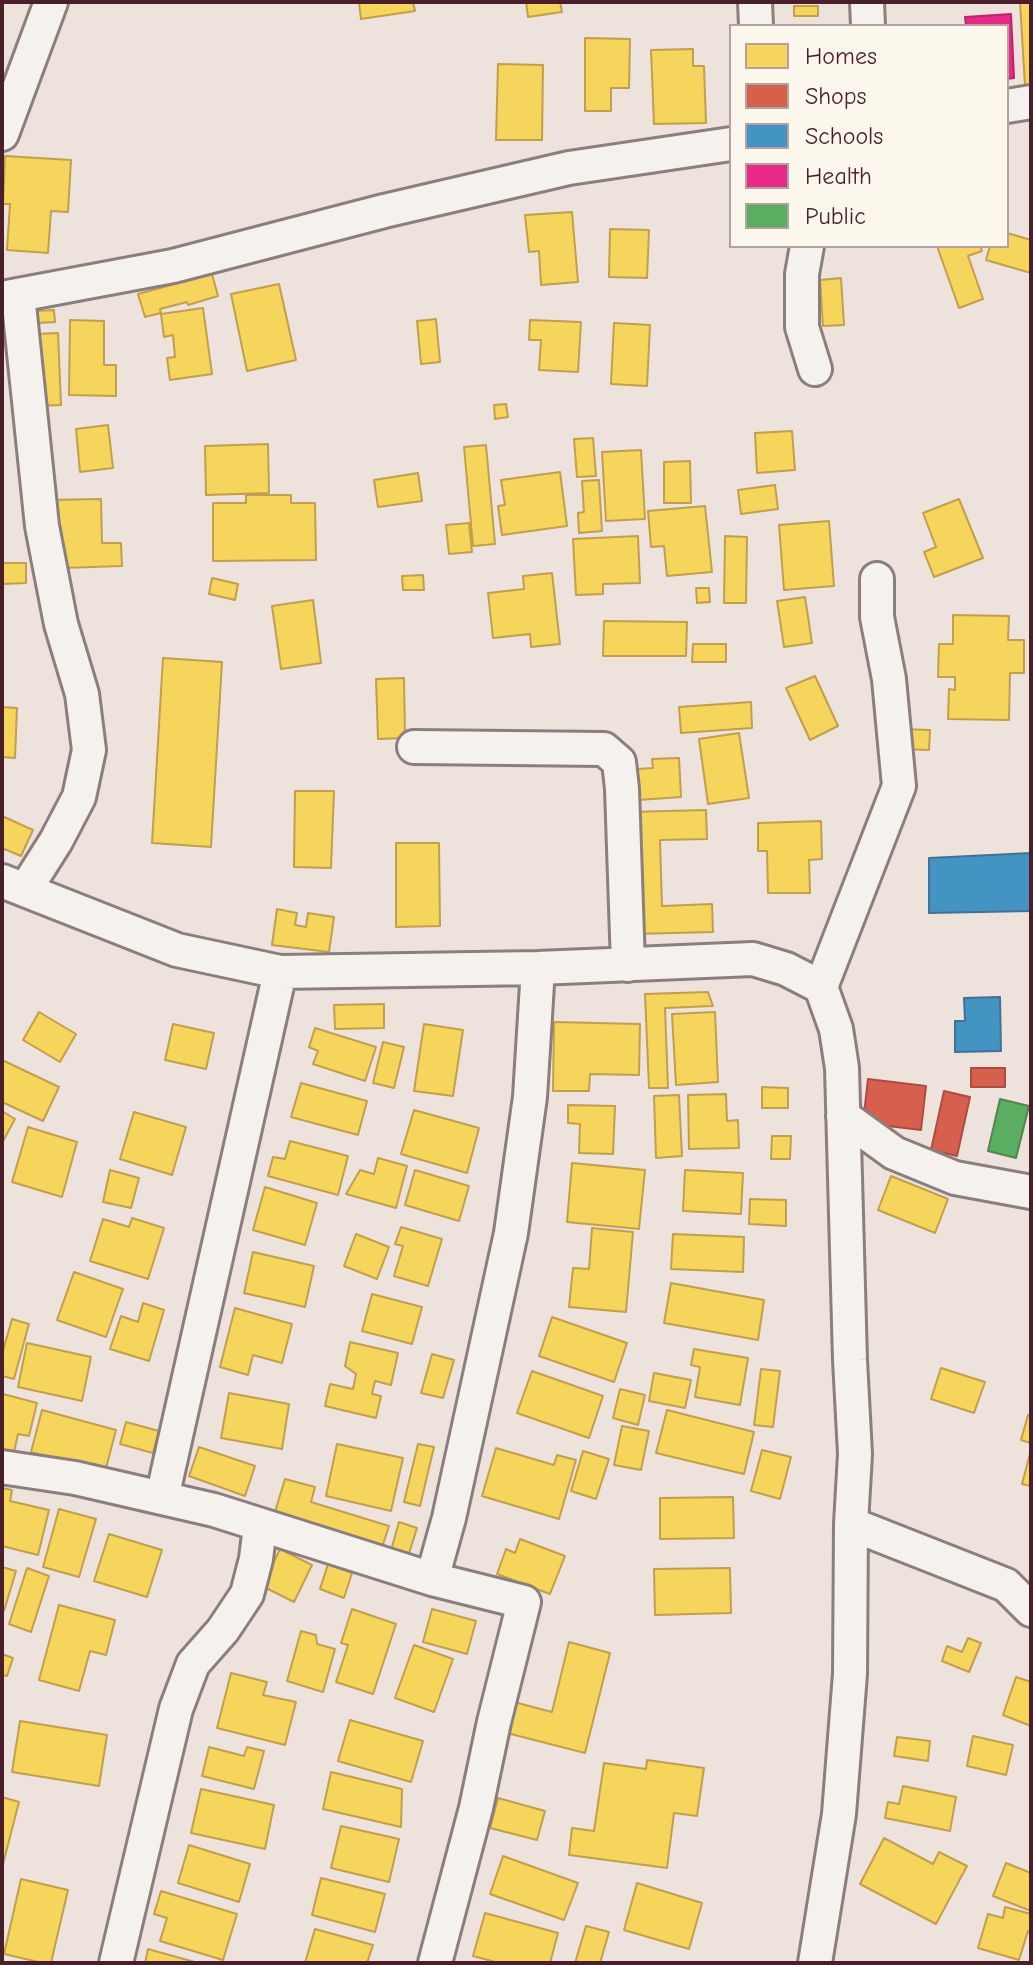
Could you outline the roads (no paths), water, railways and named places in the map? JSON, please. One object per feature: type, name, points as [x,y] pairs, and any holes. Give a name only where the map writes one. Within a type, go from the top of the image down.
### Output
[{"type":"street","points":[[2,134],[51,2]]},
{"type":"street","points":[[755,2],[756,24]]},
{"type":"street","points":[[867,2],[868,24]]},
{"type":"street","points":[[1009,106],[1031,102]]},
{"type":"street","points":[[729,144],[569,168],[384,211],[173,266],[10,297],[42,526],[61,624],[82,694],[89,750],[79,797],[56,841],[13,885],[177,950],[280,972],[538,968],[753,959],[786,969],[821,987]]},
{"type":"street","points":[[807,248],[802,274],[802,327],[815,369]]},
{"type":"street","points":[[815,1963],[839,1814],[850,1674],[851,1524],[855,1454],[842,1068],[836,1029],[821,987],[899,786],[889,679],[877,617],[877,579]]},
{"type":"street","points":[[414,747],[604,749],[619,762],[628,965]]},
{"type":"street","points":[[432,1579],[449,1518],[511,1233],[530,1097],[538,968]]},
{"type":"street","points":[[162,1498],[280,972]]},
{"type":"street","points":[[843,1116],[894,1153],[955,1178],[1031,1192]]},
{"type":"street","points":[[2,1467],[75,1478],[214,1510],[432,1579],[524,1602],[476,1808],[435,1963]]},
{"type":"street","points":[[851,1524],[1006,1585],[1031,1610]]},
{"type":"street","points":[[116,1963],[176,1709],[193,1664],[223,1630],[247,1594],[260,1526]]}]
